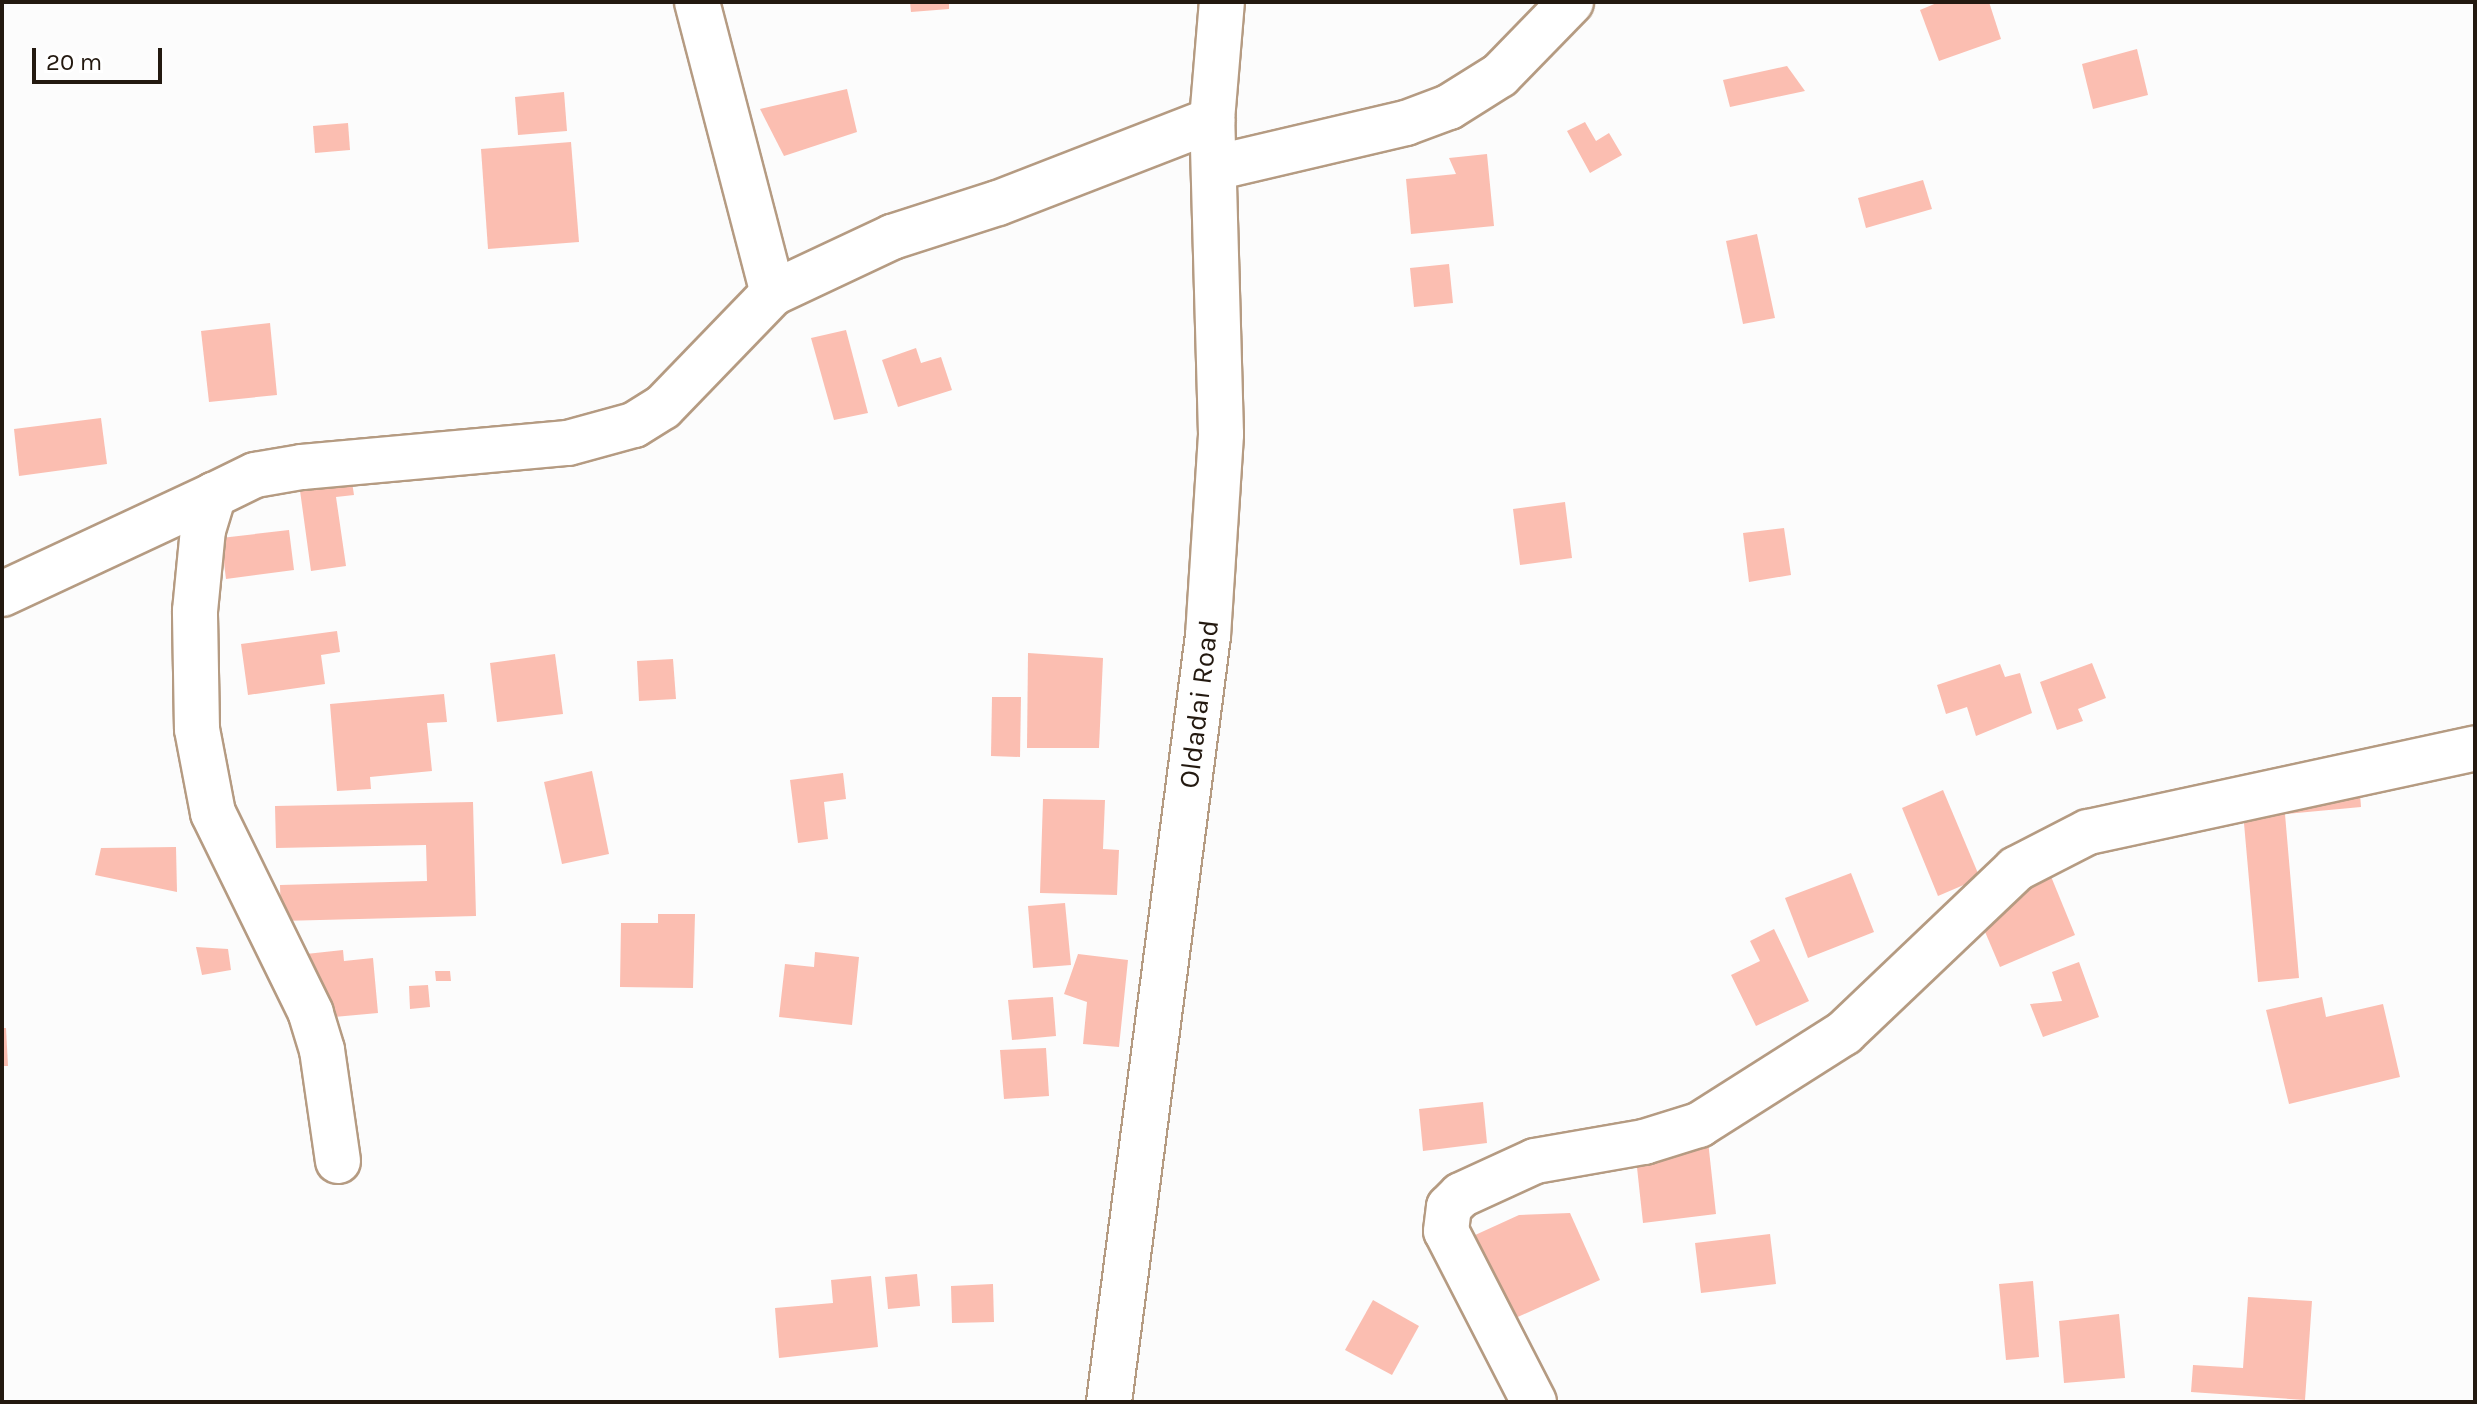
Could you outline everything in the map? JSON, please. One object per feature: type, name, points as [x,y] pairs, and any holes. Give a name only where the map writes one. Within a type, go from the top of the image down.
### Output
[{"type":"street","points":[[697,2],[773,293]]},
{"type":"street","name":"Oldadai Road","points":[[1109,1402],[1208,636],[1221,434],[1212,120],[1222,2]]},
{"type":"street","points":[[1214,168],[1406,123],[1449,107],[1500,75],[1571,2]]},
{"type":"street","points":[[2,594],[255,475],[302,467],[568,443],[620,430],[663,407],[773,293],[892,237],[998,203],[1212,120]]},
{"type":"street","points":[[214,495],[203,530],[195,611],[197,729],[213,813],[311,1013],[322,1050],[338,1161]]},
{"type":"street","points":[[1534,1402],[1446,1231],[1449,1207],[1461,1195],[1535,1161],[1644,1142],[1699,1125],[1844,1033],[2016,869],[2088,832],[2475,748]]},
{"type":"building","points":[[910,2],[949,2],[949,9],[911,12]]},
{"type":"building","points":[[1939,2],[1989,2],[2001,39],[1939,61],[1920,10]]},
{"type":"building","points":[[2137,49],[2148,95],[2093,109],[2082,64]]},
{"type":"building","points":[[1787,66],[1805,91],[1730,107],[1723,80]]},
{"type":"building","points":[[847,89],[857,132],[784,156],[760,109]]},
{"type":"building","points":[[564,92],[567,131],[518,135],[515,97]]},
{"type":"building","points":[[1585,122],[1596,141],[1609,133],[1622,155],[1590,173],[1567,131]]},
{"type":"building","points":[[348,123],[350,150],[315,153],[313,126]]},
{"type":"building","points":[[571,142],[579,242],[488,249],[481,149]]},
{"type":"building","points":[[1487,154],[1494,226],[1411,234],[1406,179],[1456,174],[1449,158]]},
{"type":"building","points":[[1923,180],[1932,209],[1866,228],[1858,198]]},
{"type":"building","points":[[1757,234],[1775,318],[1743,324],[1726,241]]},
{"type":"building","points":[[1449,264],[1453,303],[1414,307],[1410,268]]},
{"type":"building","points":[[270,323],[277,395],[209,402],[201,331]]},
{"type":"building","points":[[846,330],[868,413],[834,420],[811,338]]},
{"type":"building","points":[[916,348],[921,363],[941,357],[952,390],[898,407],[882,360]]},
{"type":"building","points":[[101,418],[107,464],[19,476],[14,429]]},
{"type":"building","points":[[350,469],[354,495],[336,497],[346,566],[311,571],[298,476]]},
{"type":"building","points":[[1565,502],[1572,558],[1520,565],[1513,509]]},
{"type":"building","points":[[1784,528],[1791,575],[1749,582],[1743,533]]},
{"type":"building","points":[[289,530],[294,570],[226,579],[221,538]]},
{"type":"building","points":[[337,631],[340,652],[321,655],[325,684],[248,695],[241,644]]},
{"type":"building","points":[[1028,653],[1103,658],[1099,748],[1027,748]]},
{"type":"building","points":[[555,654],[563,714],[497,722],[490,663]]},
{"type":"building","points":[[673,659],[676,699],[639,701],[637,661]]},
{"type":"building","points":[[2092,663],[2106,698],[2078,709],[2083,721],[2057,730],[2040,682]]},
{"type":"building","points":[[2000,664],[2005,677],[2020,673],[2032,713],[1976,736],[1967,707],[1946,714],[1937,685]]},
{"type":"building","points":[[444,694],[447,722],[427,723],[432,771],[370,777],[371,789],[337,791],[330,704]]},
{"type":"building","points":[[992,697],[1021,697],[1020,757],[991,756]]},
{"type":"building","points":[[2358,767],[2361,807],[2285,814],[2299,978],[2258,982],[2240,778]]},
{"type":"building","points":[[592,771],[609,854],[562,864],[544,782]]},
{"type":"building","points":[[843,773],[846,799],[824,802],[828,839],[798,843],[790,780]]},
{"type":"building","points":[[1943,790],[1980,878],[1938,896],[1902,808]]},
{"type":"building","points":[[1043,799],[1105,800],[1103,849],[1119,850],[1117,895],[1040,893]]},
{"type":"building","points":[[473,802],[476,916],[281,921],[280,885],[427,881],[426,845],[276,848],[275,806]]},
{"type":"building","points":[[176,847],[177,892],[95,875],[101,848]]},
{"type":"building","points":[[1851,873],[1874,932],[1808,958],[1785,898]]},
{"type":"building","points":[[2050,874],[2075,935],[2000,967],[1974,906]]},
{"type":"building","points":[[1065,903],[1071,965],[1033,968],[1028,906]]},
{"type":"building","points":[[658,914],[695,914],[693,988],[620,987],[621,923],[658,923]]},
{"type":"building","points":[[1774,929],[1809,1001],[1756,1026],[1731,975],[1760,961],[1750,941]]},
{"type":"building","points":[[196,947],[228,949],[231,970],[202,975]]},
{"type":"building","points":[[343,950],[344,961],[373,958],[378,1013],[312,1019],[306,954]]},
{"type":"building","points":[[815,952],[859,957],[852,1025],[779,1017],[785,964],[814,967]]},
{"type":"building","points":[[1078,954],[1128,960],[1119,1047],[1083,1044],[1087,1002],[1064,994]]},
{"type":"building","points":[[2079,962],[2099,1017],[2043,1037],[2030,1004],[2062,1001],[2052,972]]},
{"type":"building","points":[[435,971],[450,971],[451,981],[436,981]]},
{"type":"building","points":[[428,985],[430,1007],[410,1009],[409,986]]},
{"type":"building","points":[[1053,997],[1056,1036],[1012,1040],[1008,1000]]},
{"type":"building","points":[[2322,997],[2326,1017],[2383,1004],[2400,1077],[2289,1104],[2266,1010]]},
{"type":"building","points":[[2,1028],[6,1028],[8,1066],[2,1066]]},
{"type":"building","points":[[1046,1048],[1049,1096],[1004,1099],[1000,1050]]},
{"type":"building","points":[[1483,1102],[1487,1143],[1423,1151],[1419,1109]]},
{"type":"building","points":[[1708,1141],[1716,1214],[1643,1223],[1635,1149]]},
{"type":"building","points":[[1570,1213],[1600,1280],[1511,1320],[1473,1236],[1519,1215]]},
{"type":"building","points":[[1770,1234],[1776,1284],[1701,1293],[1695,1243]]},
{"type":"building","points":[[917,1274],[920,1306],[888,1309],[885,1277]]},
{"type":"building","points":[[871,1276],[878,1347],[779,1358],[775,1308],[833,1303],[831,1280]]},
{"type":"building","points":[[2033,1281],[2039,1357],[2006,1360],[1999,1284]]},
{"type":"building","points":[[993,1284],[994,1322],[952,1323],[951,1286]]},
{"type":"building","points":[[2248,1297],[2312,1301],[2305,1400],[2191,1392],[2193,1365],[2243,1368]]},
{"type":"building","points":[[1373,1300],[1419,1326],[1392,1375],[1345,1350]]},
{"type":"building","points":[[2119,1314],[2125,1378],[2064,1383],[2059,1321]]}]
